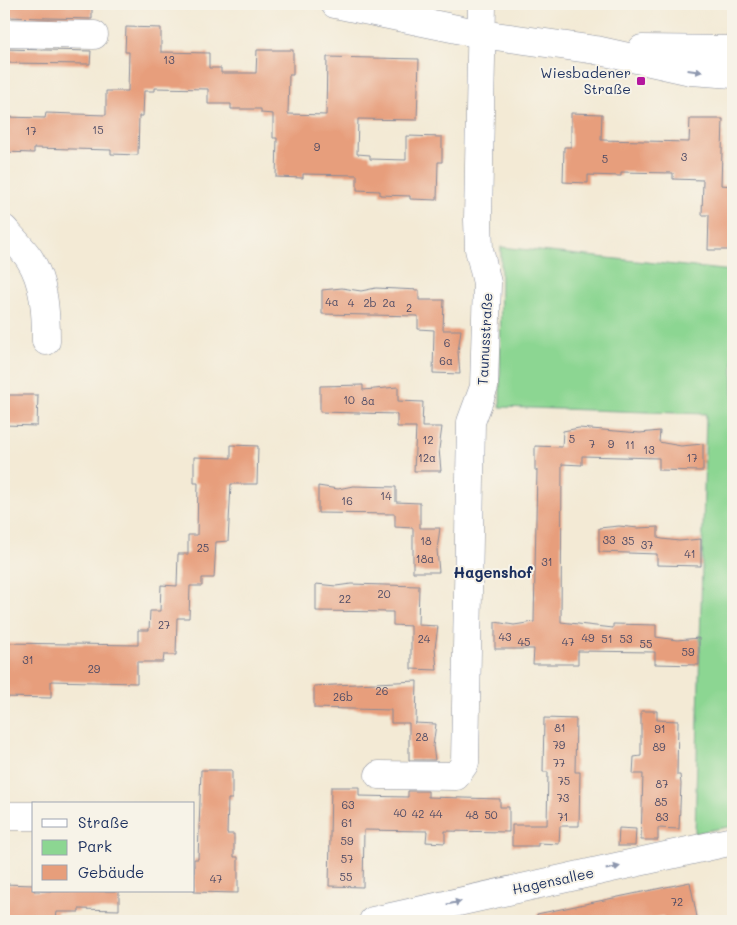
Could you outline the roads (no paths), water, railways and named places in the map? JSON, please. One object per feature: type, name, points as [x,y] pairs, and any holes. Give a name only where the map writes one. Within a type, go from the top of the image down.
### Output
[{"type":"street","points":[[335,4],[400,11],[481,34],[596,50],[691,71],[733,74]]},
{"type":"street","points":[[481,34],[482,4]]},
{"type":"street","points":[[4,33],[94,35]]},
{"type":"street","name":"Taunusstraße","points":[[379,775],[456,776],[464,763],[471,422],[484,387],[487,283],[479,249],[478,220],[481,34]]},
{"type":"street","points":[[596,50],[733,50]]},
{"type":"street","points":[[4,229],[30,259],[38,277],[46,306],[46,341]]},
{"type":"street","points":[[4,816],[32,816]]},
{"type":"street","name":"Hagensallee","points":[[373,921],[733,841]]},
{"type":"place","name":"Wiesbadener Straße","points":[[641,81]]},
{"type":"district","name":"Hagenshof","points":[[493,573]]}]
